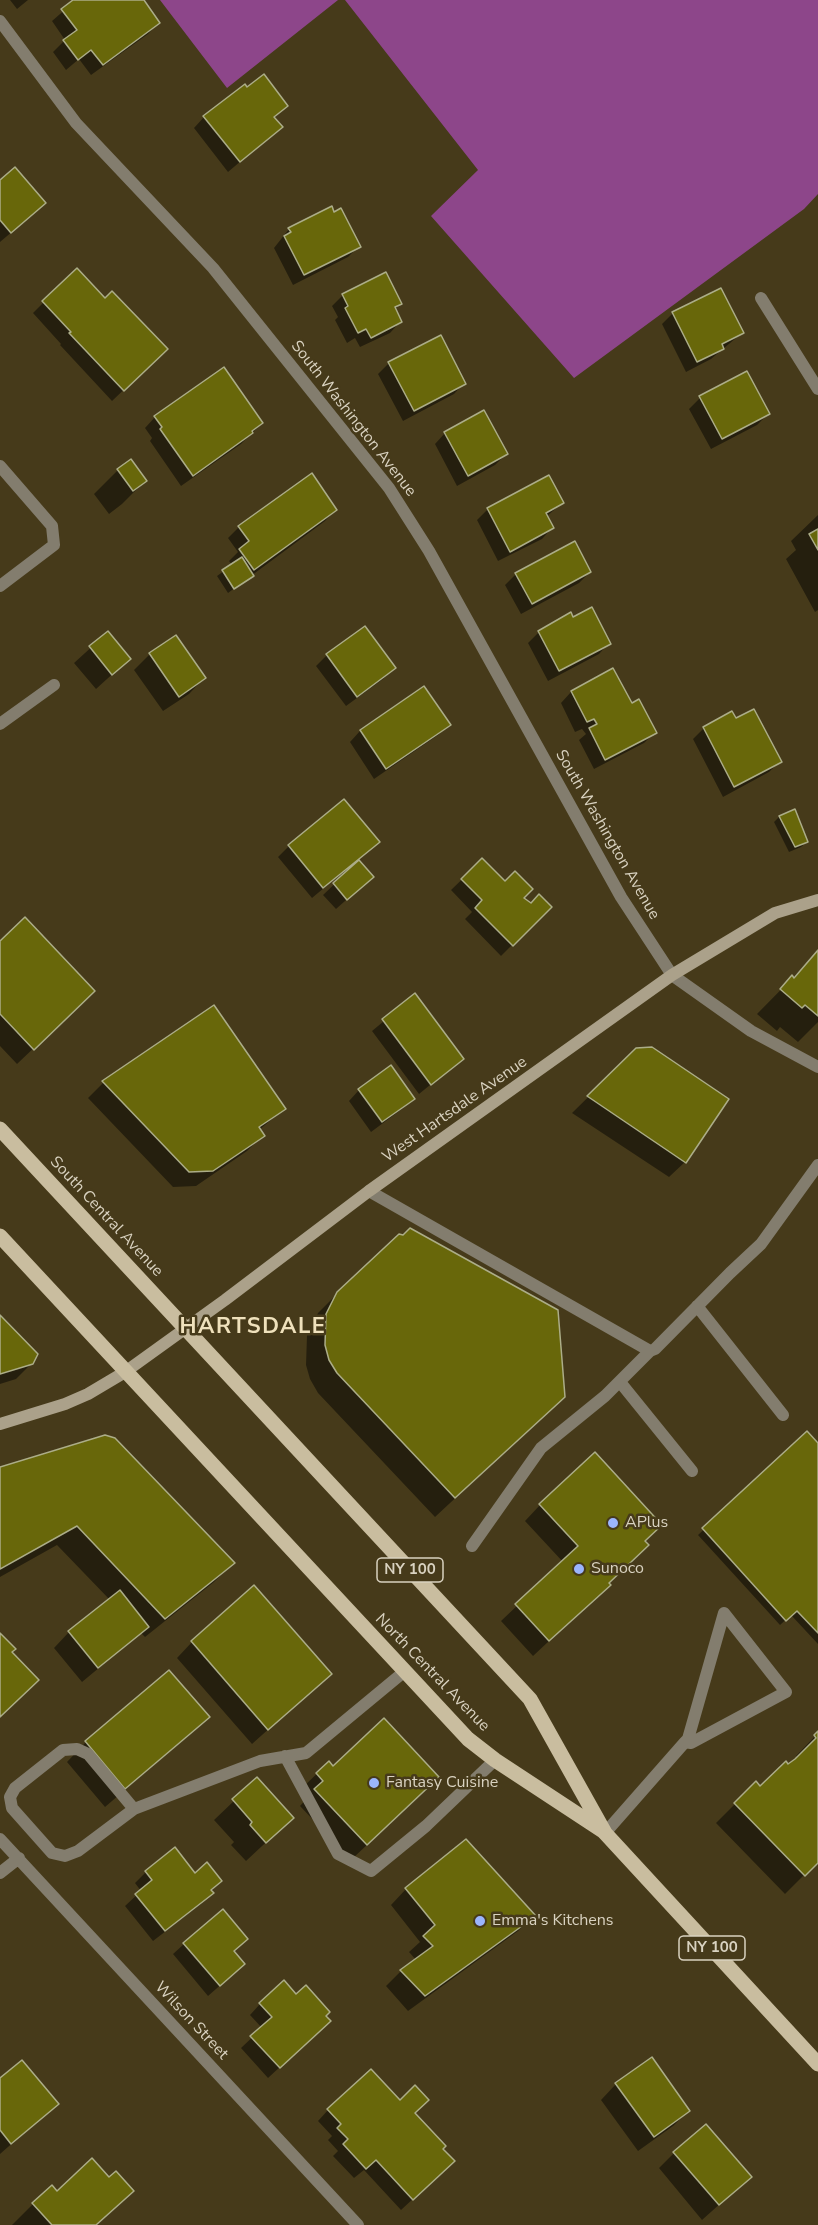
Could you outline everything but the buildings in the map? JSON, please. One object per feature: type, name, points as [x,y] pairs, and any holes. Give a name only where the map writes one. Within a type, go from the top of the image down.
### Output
[{"type":"main road","name":"West Hartsdale Avenue","points":[[0,1424],[65,1404],[88,1394],[125,1372],[369,1191],[672,975],[776,913],[818,900]]},
{"type":"main road","name":"South Central Avenue","points":[[0,1129],[185,1329]]},
{"type":"main road","name":"NY 100","points":[[0,1236],[125,1372]]},
{"type":"main road","name":"NY 100","points":[[185,1329],[530,1699],[605,1833],[818,2064]]},
{"type":"main road","name":"North Central Avenue","points":[[125,1372],[468,1739],[495,1760],[605,1833]]},
{"type":"street","name":"South Washington Avenue","points":[[0,21],[76,123],[213,268],[389,488],[429,551],[621,897],[672,975]]},
{"type":"street","points":[[761,298],[818,389]]},
{"type":"street","points":[[0,466],[52,526],[54,545],[0,586]]},
{"type":"street","points":[[0,724],[54,685]]},
{"type":"street","points":[[672,975],[752,1031],[818,1067]]},
{"type":"street","points":[[472,1546],[541,1448],[620,1382],[761,1244],[818,1165]]},
{"type":"street","points":[[369,1191],[650,1351]]},
{"type":"street","points":[[697,1306],[783,1414]]},
{"type":"street","points":[[620,1382],[692,1472]]},
{"type":"street","points":[[605,1833],[685,1742],[688,1739],[724,1613],[786,1692],[691,1743],[685,1742]]},
{"type":"street","points":[[134,1809],[88,1754],[77,1749],[63,1750],[15,1788],[10,1797],[12,1808],[52,1853],[65,1856],[78,1851],[134,1809],[260,1761],[306,1752],[405,1671]]},
{"type":"street","points":[[285,1756],[338,1854],[371,1871],[426,1826],[495,1760]]},
{"type":"street","name":"Wilson Street","points":[[0,1839],[358,2225]]},
{"type":"street","points":[[0,1873],[19,1858]]},
{"type":"shaded area","points":[[160,0],[338,0],[227,88]]},
{"type":"shaded area","points":[[345,0],[818,0],[818,194],[804,209],[574,378],[431,216],[478,170]]},
{"type":"place","name":"APlus","points":[[613,1523]]},
{"type":"place","name":"Sunoco","points":[[579,1569]]},
{"type":"place","name":"Fantasy Cuisine","points":[[374,1783]]},
{"type":"place","name":"Emma's Kitchens","points":[[480,1921]]},
{"type":"district","name":"HARTSDALE","points":[[253,1328]]}]
